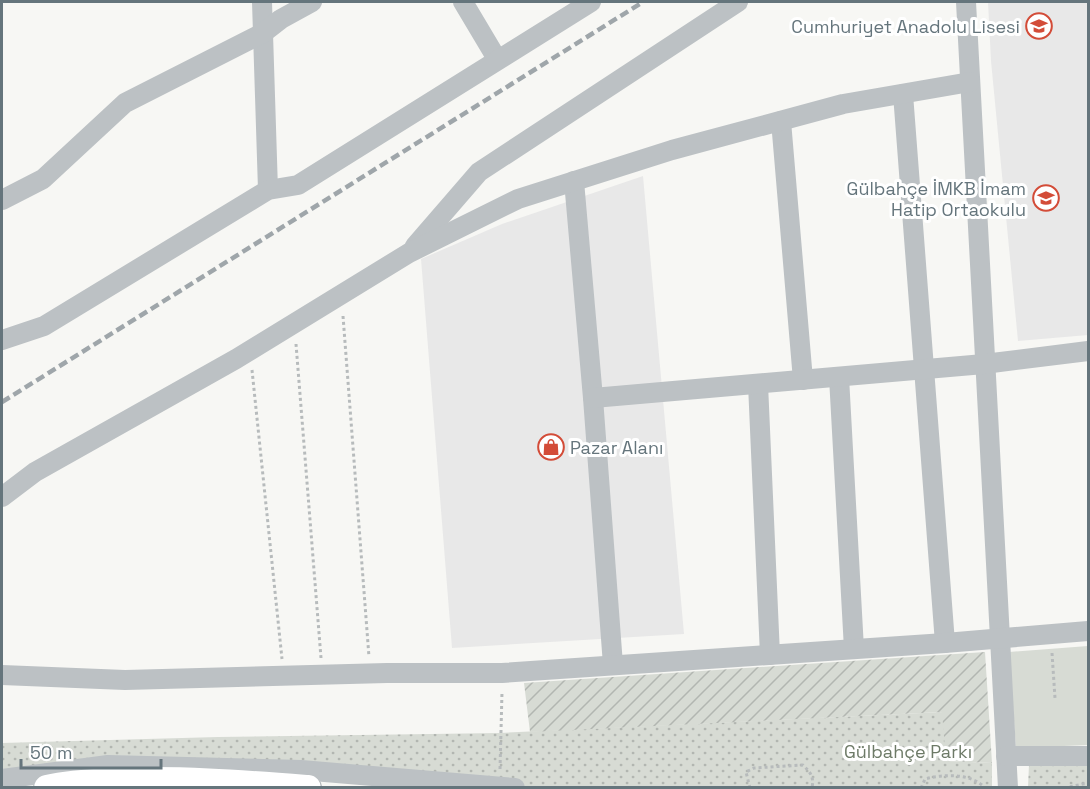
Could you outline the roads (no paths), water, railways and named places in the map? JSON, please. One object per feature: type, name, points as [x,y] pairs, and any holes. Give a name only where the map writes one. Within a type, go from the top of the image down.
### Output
[{"type":"main road","points":[[47,788],[67,783],[202,780],[308,788]]},
{"type":"street","points":[[262,2],[268,190]]},
{"type":"street","points":[[2,200],[43,179],[125,103],[263,33],[281,19],[312,2]]},
{"type":"street","points":[[463,2],[497,59]]},
{"type":"street","points":[[2,340],[44,326],[268,190],[298,184],[591,2]]},
{"type":"street","points":[[409,253],[479,172],[738,2]]},
{"type":"street","points":[[966,2],[1008,788]]},
{"type":"street","points":[[2,497],[34,472],[250,350],[409,253],[518,199],[672,150],[843,104],[970,82]]},
{"type":"street","points":[[903,94],[945,643]]},
{"type":"street","points":[[781,121],[802,380]]},
{"type":"street","points":[[574,181],[613,665]]},
{"type":"street","points":[[593,398],[984,364],[1089,351]]},
{"type":"street","points":[[839,376],[854,649]]},
{"type":"street","points":[[758,384],[770,655]]},
{"type":"street","points":[[2,675],[126,680],[370,673],[502,673],[1089,631]]},
{"type":"street","points":[[1024,647],[1089,642]]},
{"type":"street","points":[[1006,756],[1089,756]]},
{"type":"street","points":[[2,779],[108,765],[301,770],[508,787]]},
{"type":"railway","points":[[2,402],[643,2]]},
{"type":"place","name":"Cumhuriyet Anadolu Lisesi","points":[[1039,26]]},
{"type":"place","name":"Gülbahçe İMKB İmam Hatip Ortaokulu","points":[[1046,198]]},
{"type":"place","name":"Pazar Alanı","points":[[551,447]]},
{"type":"park label","name":"Gülbahçe Parkı","points":[[908,751]]}]
